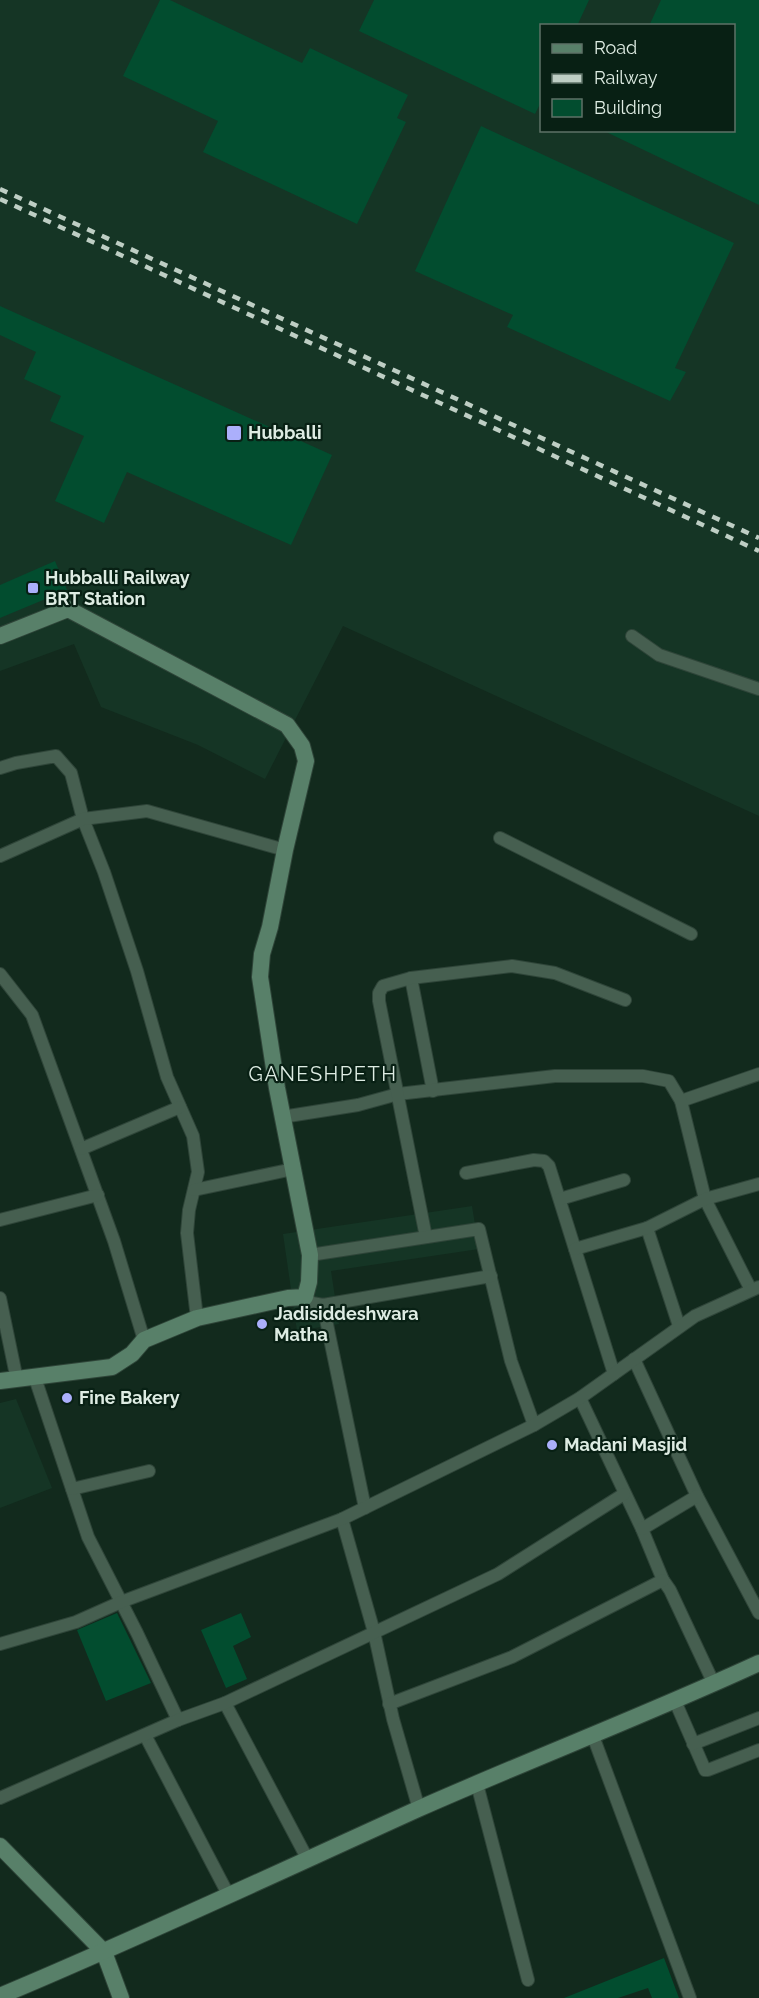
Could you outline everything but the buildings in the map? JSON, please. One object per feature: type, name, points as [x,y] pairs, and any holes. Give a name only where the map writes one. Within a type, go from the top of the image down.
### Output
[{"type":"street","points":[[0,636],[68,609],[287,725],[303,746],[306,761],[262,954],[261,977],[282,1117],[310,1255],[309,1282],[304,1297]]},
{"type":"street","points":[[632,636],[659,655],[759,689]]},
{"type":"street","points":[[0,768],[56,756],[71,773],[83,819],[104,872],[167,1077],[192,1136],[198,1172],[189,1210],[188,1233],[197,1318]]},
{"type":"street","points":[[0,856],[83,819],[147,811],[285,850]]},
{"type":"street","points":[[500,838],[691,934]]},
{"type":"street","points":[[426,1237],[381,1011],[379,993],[383,987],[411,978],[512,966],[555,973],[625,1000]]},
{"type":"street","points":[[0,974],[32,1015],[114,1241],[144,1340]]},
{"type":"street","points":[[411,978],[433,1091]]},
{"type":"street","points":[[681,1101],[759,1074]]},
{"type":"street","points":[[0,1644],[76,1622],[121,1602],[342,1519],[534,1425],[580,1398],[679,1326],[755,1288],[705,1199],[681,1101],[669,1081],[643,1076],[555,1076],[398,1094],[358,1105],[282,1117]]},
{"type":"street","points":[[81,1149],[180,1107]]},
{"type":"street","points":[[466,1173],[534,1160],[544,1161],[549,1166],[614,1374]]},
{"type":"street","points":[[194,1190],[293,1169]]},
{"type":"street","points":[[560,1199],[624,1180]]},
{"type":"street","points":[[575,1249],[647,1228],[705,1199],[759,1184]]},
{"type":"street","points":[[0,1220],[98,1195]]},
{"type":"street","points":[[647,1228],[679,1326]]},
{"type":"street","points":[[310,1255],[479,1229],[511,1361],[534,1425]]},
{"type":"street","points":[[0,1298],[8,1381],[112,1367],[132,1354],[144,1340],[197,1318],[288,1298],[304,1297],[312,1303],[323,1305],[491,1276]]},
{"type":"street","points":[[323,1305],[365,1508]]},
{"type":"street","points":[[634,1359],[697,1496],[759,1613]]},
{"type":"street","points":[[35,1378],[88,1538],[178,1720]]},
{"type":"street","points":[[580,1398],[642,1529],[663,1580],[670,1590],[714,1684]]},
{"type":"street","points":[[72,1489],[149,1471]]},
{"type":"street","points":[[0,1798],[178,1720],[225,1703],[498,1574],[624,1494]]},
{"type":"street","points":[[642,1529],[697,1496]]},
{"type":"street","points":[[342,1519],[374,1632],[389,1704],[419,1809]]},
{"type":"street","points":[[389,1704],[512,1657],[663,1580]]},
{"type":"street","points":[[0,1996],[104,1952],[419,1809],[759,1663]]},
{"type":"street","points":[[675,1701],[705,1770],[759,1750]]},
{"type":"street","points":[[225,1703],[308,1860]]},
{"type":"street","points":[[693,1744],[759,1718]]},
{"type":"street","points":[[145,1735],[229,1896]]},
{"type":"street","points":[[593,1736],[690,1998]]},
{"type":"street","points":[[477,1784],[528,1980]]},
{"type":"street","points":[[0,1846],[104,1952],[121,1998]]},
{"type":"shaded area","points":[[0,0],[759,0],[759,816],[343,626],[265,779],[198,745],[101,707],[74,644],[0,671]]},
{"type":"shaded area","points":[[472,1206],[479,1249],[331,1271],[339,1324],[297,1331],[283,1234]]},
{"type":"shaded area","points":[[16,1399],[52,1488],[0,1508],[0,1403]]},
{"type":"railway","points":[[0,189],[759,538]]},
{"type":"railway","points":[[0,199],[759,551]]},
{"type":"place","name":"Hubballi","points":[[234,433]]},
{"type":"place","name":"Hubballi Railway BRT Station","points":[[33,588]]},
{"type":"place","name":"Jadisiddeshwara Matha","points":[[262,1324]]},
{"type":"place","name":"Fine Bakery","points":[[67,1398]]},
{"type":"place","name":"Madani Masjid","points":[[552,1445]]},
{"type":"district","name":"GANESHPETH","points":[[323,1074]]}]
